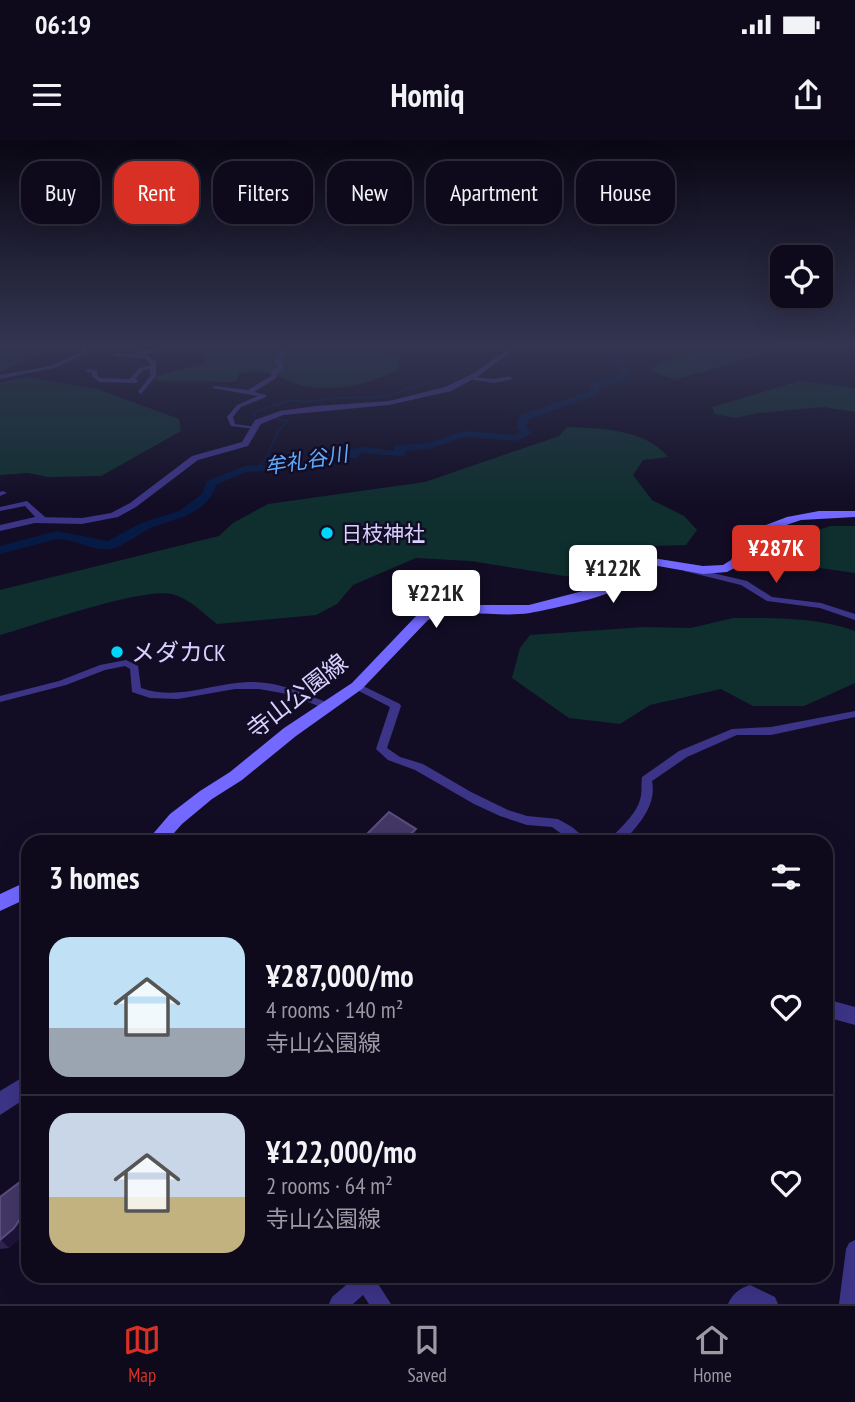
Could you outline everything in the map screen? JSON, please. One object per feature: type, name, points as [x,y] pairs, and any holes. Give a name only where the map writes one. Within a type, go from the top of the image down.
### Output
[{"type":"main road","name":"寺山公園線","points":[[162,835],[195,803],[236,776],[290,732],[357,686],[406,638],[416,623],[432,613],[460,608],[529,610],[607,589],[617,583],[632,562],[638,561],[650,560],[687,569],[715,570],[733,565],[748,536],[794,516],[817,513],[855,514]]},
{"type":"main road","points":[[0,903],[21,892]]},
{"type":"street","points":[[253,428],[241,428],[230,421],[239,406],[261,397]]},
{"type":"street","points":[[0,528],[42,519],[82,521],[114,515],[132,505],[195,458],[245,444],[253,428],[263,419],[279,414],[416,397]]},
{"type":"street","points":[[0,509],[27,503],[42,519]]},
{"type":"street","points":[[687,569],[744,583],[770,598],[821,606],[855,617]]},
{"type":"street","points":[[0,699],[62,683],[103,667],[126,663],[135,668],[136,690],[152,696],[170,698],[253,685],[329,706]]},
{"type":"street","points":[[357,686],[396,706],[381,749],[393,760],[416,765],[457,790],[519,819],[562,824],[572,835]]},
{"type":"street","points":[[621,835],[643,809],[649,789],[646,780],[683,754],[736,731],[771,731],[855,713]]},
{"type":"street","points":[[833,1010],[855,1016]]},
{"type":"street","points":[[0,1104],[21,1089]]},
{"type":"street","points":[[849,1304],[855,1249]]},
{"type":"street","points":[[339,1304],[358,1283]]},
{"type":"street","points":[[366,1283],[381,1304]]},
{"type":"street","points":[[738,1304],[750,1294],[768,1304]]},
{"type":"green space","points":[[0,397],[120,397],[179,419],[181,431],[101,476],[48,477],[28,473],[0,475]]},
{"type":"green space","points":[[745,397],[855,397],[855,412],[823,407],[758,413],[736,418],[715,414],[712,407]]},
{"type":"green space","points":[[567,427],[622,432],[635,435],[659,448],[668,457],[643,460],[633,475],[652,500],[684,516],[697,530],[686,545],[651,546],[619,555],[577,578],[471,561],[416,558],[353,585],[337,604],[316,615],[217,624],[185,599],[172,594],[157,593],[114,601],[0,635],[0,590],[219,536],[233,523],[268,504],[425,482],[559,436]]},
{"type":"green space","points":[[830,526],[855,526],[855,573],[813,567],[798,553],[807,534]]},
{"type":"green space","points":[[733,618],[810,621],[855,631],[855,683],[804,706],[753,706],[721,689],[650,705],[620,724],[569,718],[512,678],[520,648],[530,635],[644,627],[691,628]]},
{"type":"building","points":[[389,812],[416,829],[410,835],[366,835]]},
{"type":"building","points":[[21,1181],[21,1218],[0,1240],[0,1197]]},
{"type":"waterway","points":[[254,418],[254,412],[292,400],[305,402],[370,397]]},
{"type":"waterway","name":"牟礼谷川","points":[[0,550],[57,535],[110,545],[145,526],[183,514],[207,496],[211,483],[244,469],[302,466],[332,456],[353,456],[355,451],[361,450],[401,453],[398,448],[429,446],[464,434],[517,438],[527,433],[521,428],[524,417],[582,397]]},
{"type":"waterway","points":[[256,468],[262,464],[278,432],[288,421],[276,419]]},
{"type":"place","name":"日枝神社","points":[[327,533]]},
{"type":"place","name":"メダカCK","points":[[117,652]]}]
